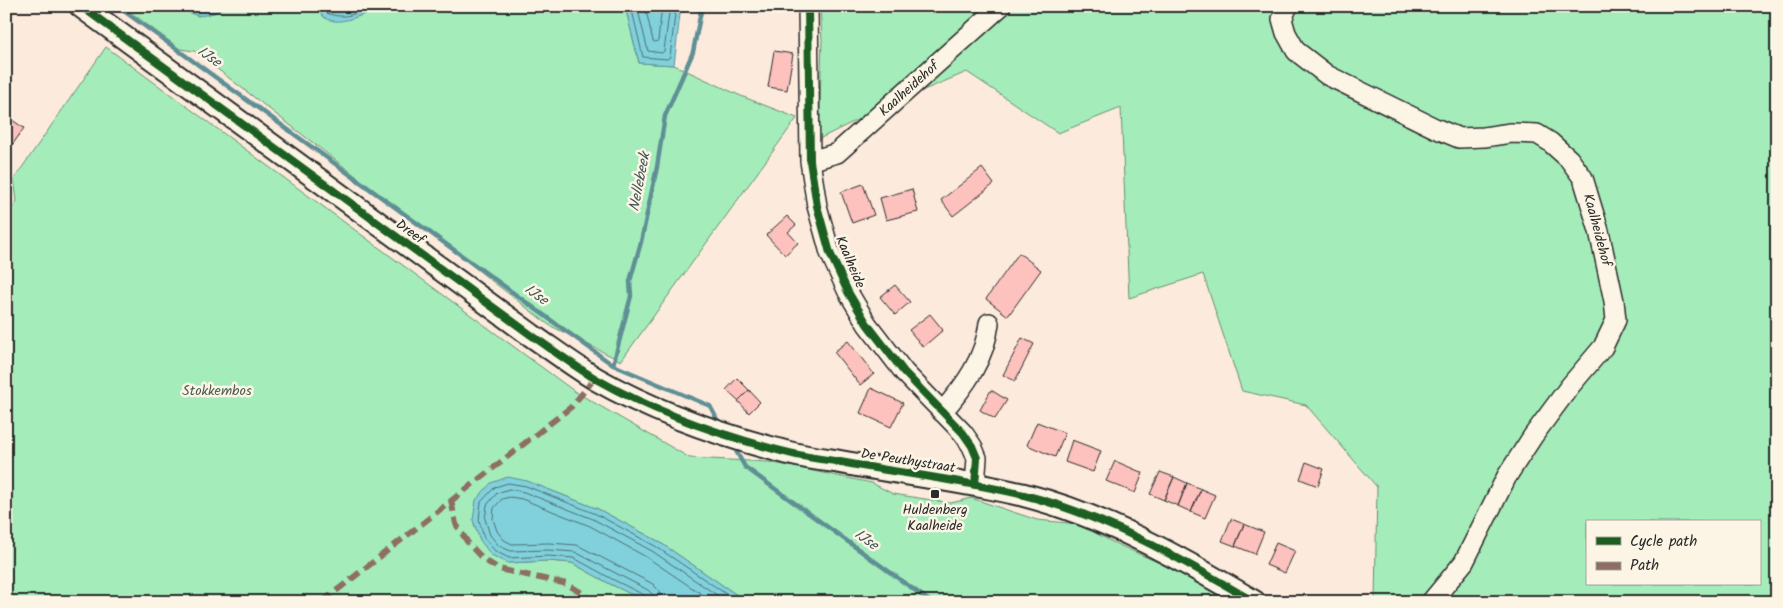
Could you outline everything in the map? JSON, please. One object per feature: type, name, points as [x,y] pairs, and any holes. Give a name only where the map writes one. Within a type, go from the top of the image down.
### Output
[{"type":"main road","name":"Dreef","points":[[81,6],[531,335],[595,378],[631,397],[706,428],[746,440]]},
{"type":"main road","name":"De Peuthystraat","points":[[746,440],[790,453],[975,485],[1057,505],[1116,528],[1170,554],[1254,602]]},
{"type":"street","name":"Kaalheide","points":[[808,6],[810,161],[817,206],[830,253],[848,292],[867,324],[899,365],[963,433],[972,446],[977,458],[975,485]]},
{"type":"street","name":"Kaalheidehof","points":[[810,161],[837,153],[1001,6]]},
{"type":"street","name":"Kaalheidehof","points":[[1288,6],[1282,18],[1286,33],[1296,51],[1327,76],[1459,138],[1537,134],[1550,142],[1569,159],[1583,178],[1599,231],[1614,301],[1616,320],[1603,347],[1570,386],[1533,436],[1507,476],[1464,562],[1431,602]]},
{"type":"street","points":[[942,412],[962,390],[980,360],[987,338],[989,323]]},
{"type":"green space","points":[[122,6],[176,6],[198,16],[214,13],[225,6],[319,6],[319,12],[342,17],[356,17],[369,12],[375,6],[625,6],[639,63],[674,65],[741,96],[797,118],[621,361],[549,325],[194,51],[180,49]]},
{"type":"green space","points":[[820,6],[1777,6],[1777,602],[1375,602],[1377,487],[1306,405],[1242,391],[1203,274],[1129,298],[1121,108],[1058,133],[967,72],[883,107],[819,139],[822,40]]},
{"type":"green space","name":"Stokkembos","points":[[106,47],[574,391],[690,458],[769,462],[872,483],[893,494],[951,503],[971,498],[1037,520],[1079,524],[1112,542],[1182,573],[1229,602],[747,602],[658,541],[598,509],[527,481],[476,504],[474,524],[480,540],[509,563],[548,561],[572,563],[647,602],[6,602],[6,217],[17,201],[14,179]]},
{"type":"water","points":[[176,6],[225,6],[206,15],[195,15]]},
{"type":"water","points":[[319,6],[375,6],[369,11],[353,18],[334,21],[327,19],[321,14]]},
{"type":"water","points":[[625,6],[681,6],[674,65],[639,63]]},
{"type":"water","points":[[508,477],[527,481],[598,509],[658,541],[747,602],[647,602],[572,563],[548,561],[508,563],[491,555],[480,540],[473,520],[476,500],[491,483]]},
{"type":"building","points":[[774,51],[793,54],[787,90],[768,87]]},
{"type":"building","points":[[6,116],[24,128],[13,144],[6,139]]},
{"type":"building","points":[[982,168],[994,184],[953,216],[941,200]]},
{"type":"building","points":[[863,184],[874,215],[852,223],[841,192]]},
{"type":"building","points":[[912,189],[918,212],[886,220],[880,198]]},
{"type":"building","points":[[787,216],[796,225],[788,232],[798,243],[785,255],[766,235]]},
{"type":"building","points":[[1019,253],[1041,270],[1008,316],[986,299]]},
{"type":"building","points":[[895,285],[910,302],[895,315],[880,297]]},
{"type":"building","points":[[930,314],[943,330],[923,347],[909,330]]},
{"type":"building","points":[[1022,338],[1034,344],[1015,381],[1003,375]]},
{"type":"building","points":[[848,341],[874,374],[860,385],[834,352]]},
{"type":"building","points":[[737,378],[749,390],[738,401],[726,390]]},
{"type":"building","points":[[871,388],[903,403],[891,427],[860,413]]},
{"type":"building","points":[[749,390],[760,402],[749,413],[738,401]]},
{"type":"building","points":[[991,390],[1007,400],[995,419],[980,410]]},
{"type":"building","points":[[1037,422],[1065,433],[1055,457],[1027,445]]},
{"type":"building","points":[[1072,440],[1101,451],[1093,472],[1065,462]]},
{"type":"building","points":[[1115,461],[1143,473],[1135,493],[1106,481]]},
{"type":"building","points":[[1306,462],[1324,469],[1318,486],[1300,479]]},
{"type":"building","points":[[1160,472],[1174,477],[1164,500],[1150,494]]},
{"type":"building","points":[[1174,477],[1187,483],[1178,506],[1164,500]]},
{"type":"building","points":[[1187,483],[1201,489],[1191,512],[1178,506]]},
{"type":"building","points":[[1201,489],[1215,495],[1205,518],[1191,512]]},
{"type":"building","points":[[1231,519],[1244,524],[1235,546],[1222,541]]},
{"type":"building","points":[[1244,524],[1264,532],[1255,554],[1235,546]]},
{"type":"building","points":[[1276,543],[1295,551],[1285,573],[1266,565]]},
{"type":"waterway","name":"IJse","points":[[117,6],[613,365],[710,406],[720,425]]},
{"type":"waterway","name":"Nellebeek","points":[[613,365],[631,296],[630,281],[641,242],[657,167],[665,116],[693,52],[702,6]]},
{"type":"waterway","name":"IJse","points":[[732,444],[745,467],[931,602]]},
{"type":"marked path","points":[[322,602],[571,407],[595,378]]},
{"type":"marked path","points":[[451,500],[456,524],[468,543],[483,559],[499,569],[567,584],[587,596]]},
{"type":"cycle path","points":[[81,6],[531,335],[596,379],[642,403],[714,431],[789,453],[977,485],[1024,495],[1054,504],[1143,540],[1254,602]]},
{"type":"cycle path","points":[[808,6],[810,161],[817,206],[830,253],[848,292],[867,324],[904,372],[963,433],[972,446],[977,458],[975,485]]},
{"type":"place","name":"Huldenberg Kaalheide","points":[[935,494]]}]
